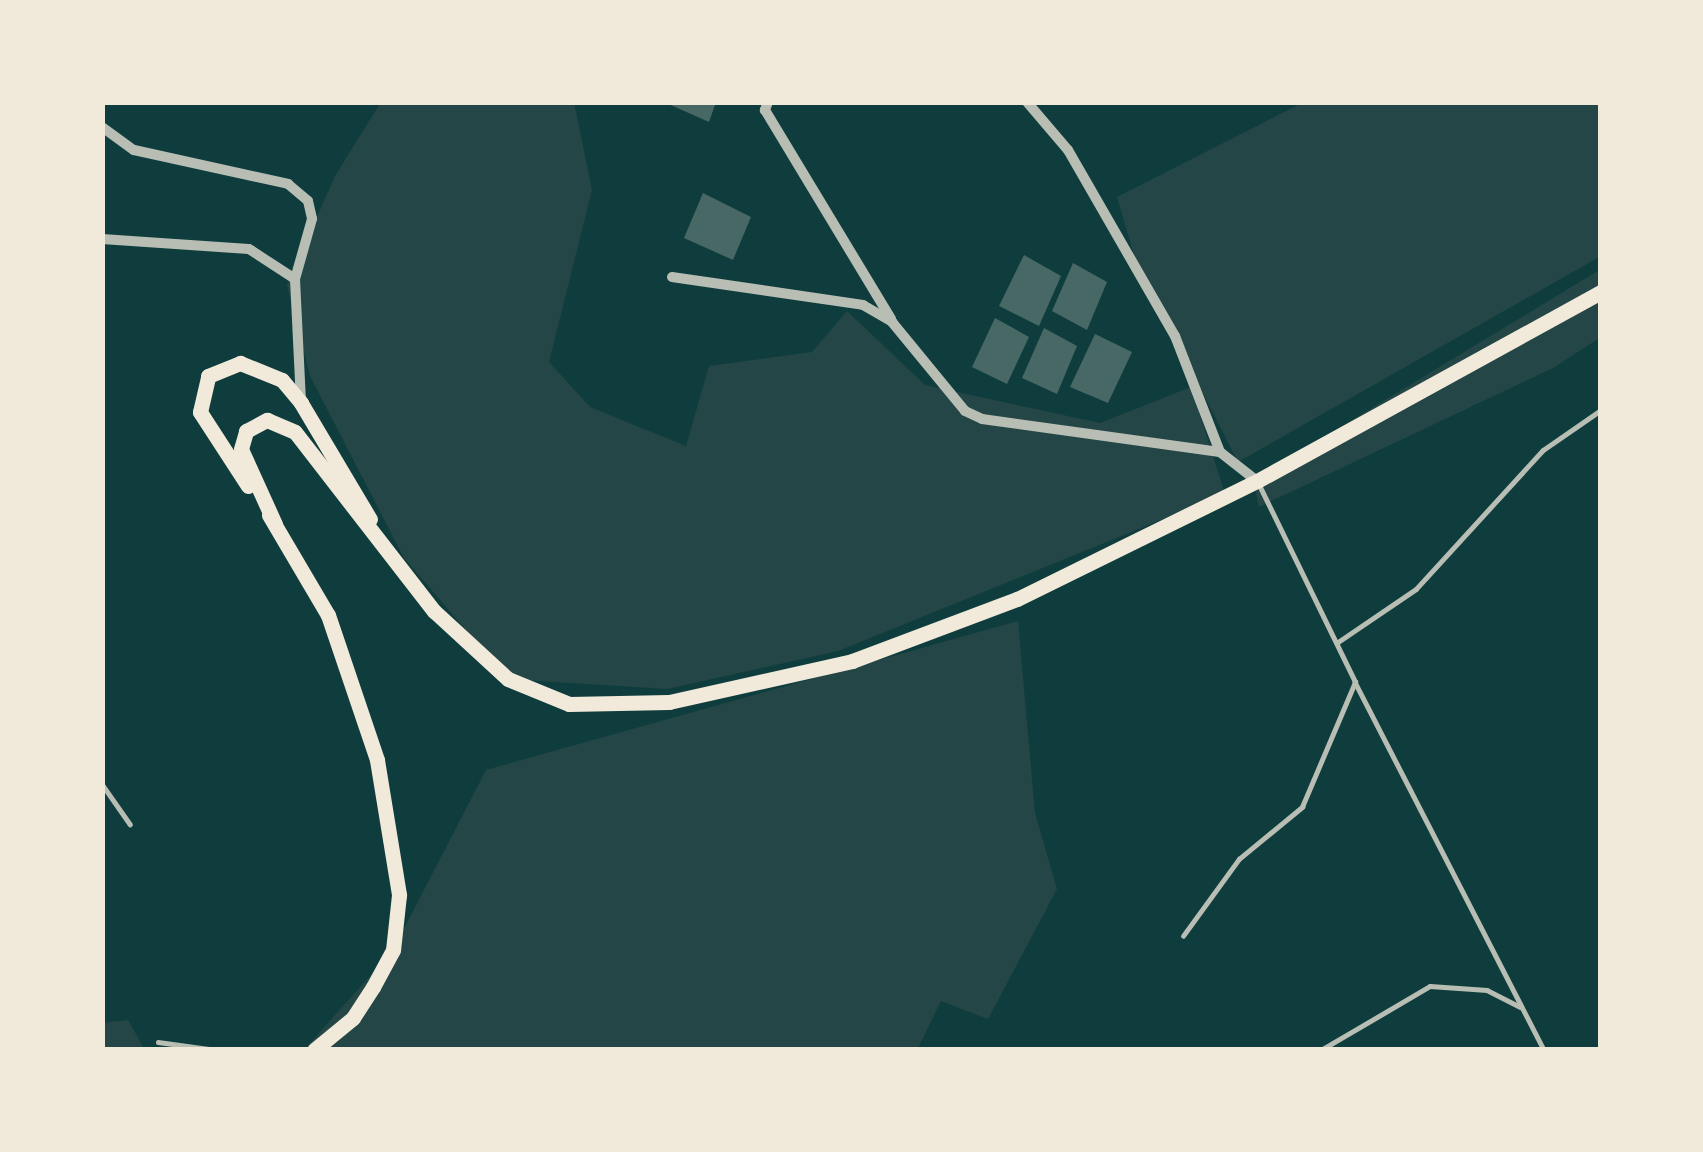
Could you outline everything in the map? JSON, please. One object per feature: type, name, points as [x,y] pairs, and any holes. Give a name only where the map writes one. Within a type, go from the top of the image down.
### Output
[{"type":"main road","points":[[274,524],[241,449],[246,431],[267,420],[295,432],[455,633],[532,692],[596,706],[669,703],[853,661],[1017,599],[1256,481],[1601,292]]},
{"type":"main road","points":[[314,1050],[353,1018],[373,987],[393,950],[399,895],[363,719],[321,599],[200,412],[200,394],[208,376],[240,363],[282,380],[301,403],[397,564]]},
{"type":"street","points":[[768,102],[765,110],[892,322],[965,411],[982,419],[1220,452]]},
{"type":"street","points":[[1027,102],[1068,150],[1175,336],[1220,452],[1256,481]]},
{"type":"street","points":[[102,127],[134,150],[300,190],[312,219],[295,279],[301,403]]},
{"type":"street","points":[[102,239],[249,249],[295,279]]},
{"type":"street","points":[[672,277],[831,298],[892,322]]},
{"type":"lane","points":[[1338,642],[1416,589],[1543,449],[1601,410]]},
{"type":"lane","points":[[1256,481],[1544,1050]]},
{"type":"lane","points":[[1183,936],[1239,859],[1302,807],[1355,682]]},
{"type":"lane","points":[[102,784],[130,824]]},
{"type":"lane","points":[[1321,1050],[1430,986],[1487,990],[1520,1007]]},
{"type":"lane","points":[[158,1042],[217,1050]]},
{"type":"shaded area","points":[[381,102],[574,102],[592,190],[549,362],[590,407],[686,446],[709,366],[812,352],[847,311],[925,385],[1100,423],[1191,387],[1225,494],[838,651],[667,689],[508,679],[404,558],[310,376],[287,285],[335,176]]},
{"type":"shaded area","points":[[1304,102],[1601,102],[1601,256],[1238,462],[1136,262],[1117,197]]},
{"type":"shaded area","points":[[1601,269],[1601,337],[1553,368],[1259,507],[1253,480]]},
{"type":"shaded area","points":[[1018,621],[1035,813],[1057,889],[988,1019],[941,1001],[917,1050],[304,1050],[393,950],[486,770]]},
{"type":"shaded area","points":[[128,1020],[145,1050],[102,1050],[102,1023]]},
{"type":"building","points":[[664,102],[716,102],[709,122]]},
{"type":"building","points":[[703,193],[751,217],[733,260],[684,238]]},
{"type":"building","points":[[1024,255],[1061,276],[1039,326],[999,306]]},
{"type":"building","points":[[1073,263],[1107,282],[1087,330],[1052,311]]},
{"type":"building","points":[[995,318],[1029,337],[1007,384],[972,367]]},
{"type":"building","points":[[1044,328],[1077,346],[1057,394],[1022,378]]},
{"type":"building","points":[[1095,334],[1132,352],[1108,403],[1070,387]]}]
